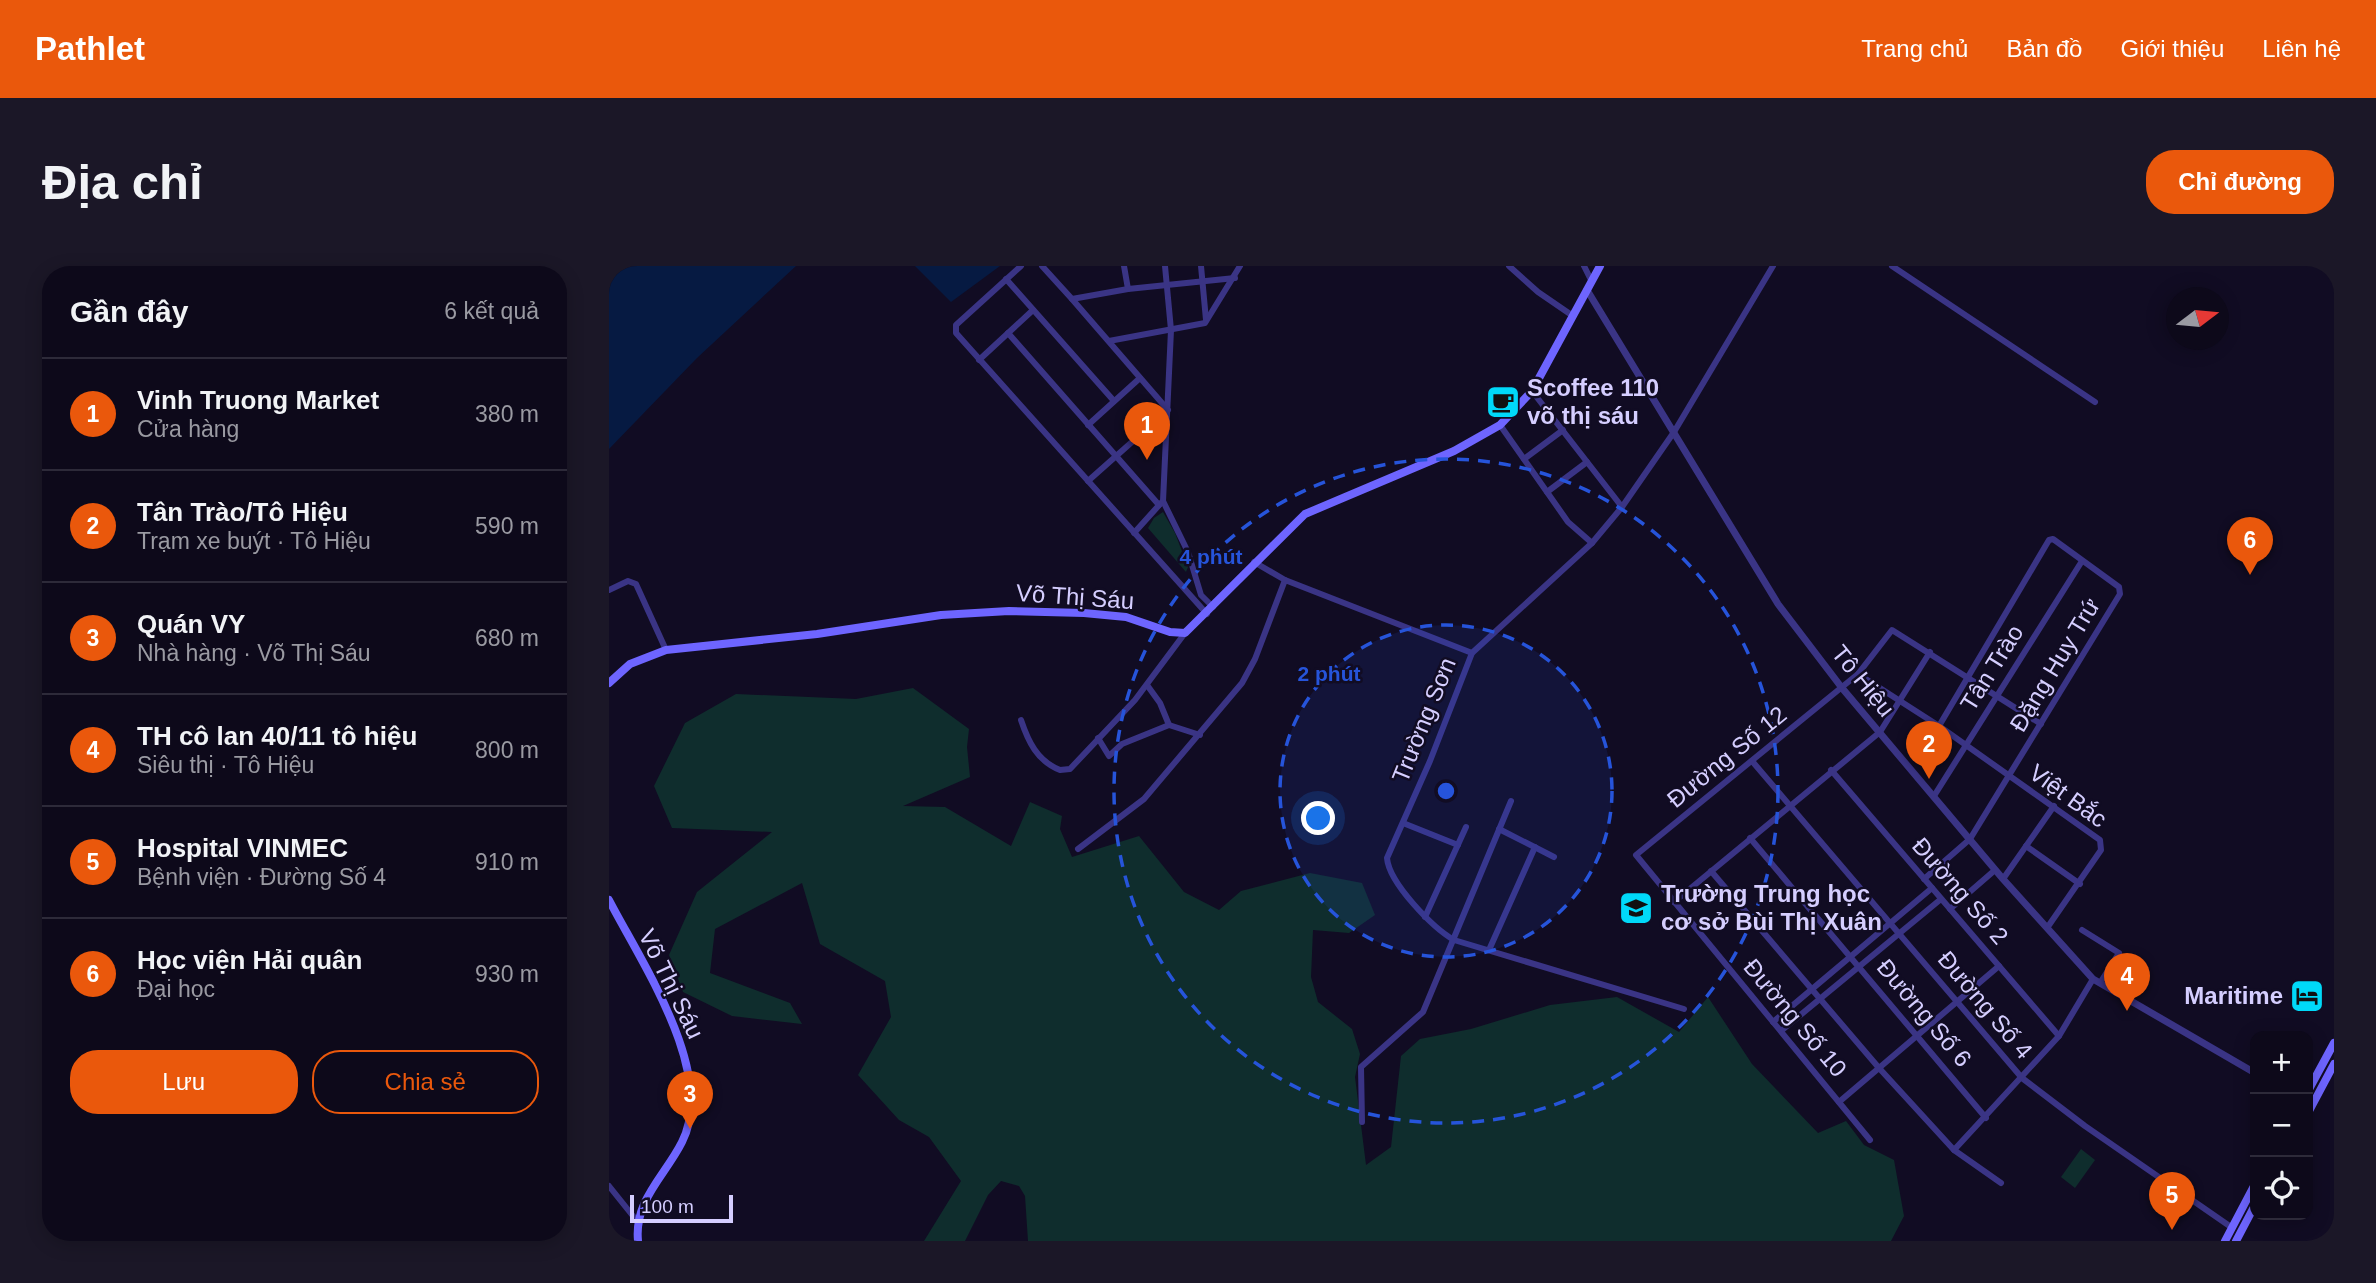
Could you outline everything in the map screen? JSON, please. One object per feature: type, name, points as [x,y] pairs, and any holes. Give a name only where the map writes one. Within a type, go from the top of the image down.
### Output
[{"type":"main road","points":[[1185,633],[1305,514],[1454,451],[1500,425],[1532,391],[1599,266]]},
{"type":"main road","name":"Võ Thị Sáu","points":[[609,683],[630,664],[666,650],[817,634],[915,618],[1009,611],[1109,615],[1149,623],[1170,632],[1185,633]]},
{"type":"main road","name":"Võ Thị Sáu","points":[[609,901],[677,1035],[692,1089],[686,1133],[646,1196],[637,1221],[638,1241]]},
{"type":"main road","points":[[2313,1082],[2334,1043]]},
{"type":"main road","points":[[2313,1101],[2334,1064]]},
{"type":"main road","points":[[2236,1241],[2236,1229],[2250,1196]]},
{"type":"main road","points":[[2225,1241],[2250,1211]]},
{"type":"street","points":[[1021,266],[956,325],[956,333],[1134,533],[1210,611]]},
{"type":"street","points":[[1042,266],[1168,410]]},
{"type":"street","points":[[1124,266],[1128,289]]},
{"type":"street","points":[[1134,533],[1161,503],[1171,330],[1165,266]]},
{"type":"street","points":[[1201,266],[1206,322]]},
{"type":"street","points":[[1109,341],[1206,322],[1240,266]]},
{"type":"street","points":[[1509,266],[1544,297],[1573,316]]},
{"type":"street","points":[[1584,266],[1590,286]]},
{"type":"street","name":"Trường Sơn","points":[[1683,1009],[1454,940],[1425,917],[1388,866],[1387,858],[1472,653],[1592,543],[1622,507],[1674,432],[1773,266]]},
{"type":"street","points":[[1892,266],[2095,402]]},
{"type":"street","points":[[1072,299],[1128,289],[1235,278]]},
{"type":"street","points":[[1006,279],[1114,401]]},
{"type":"street","name":"Tô Hiệu","points":[[1590,286],[1777,604],[1842,688],[1995,870],[2092,979],[2250,1070]]},
{"type":"street","points":[[979,360],[1033,310]]},
{"type":"street","points":[[1009,333],[1088,425],[1161,503],[1184,544],[1201,595],[1210,611]]},
{"type":"street","points":[[1088,425],[1140,378]]},
{"type":"street","points":[[1532,391],[1622,507]]},
{"type":"street","points":[[1087,481],[1168,410]]},
{"type":"street","points":[[1500,425],[1568,522],[1592,543]]},
{"type":"street","points":[[1524,458],[1563,430]]},
{"type":"street","points":[[1548,492],[1587,462]]},
{"type":"street","name":"Đặng Huy Trứ","points":[[1924,878],[1969,839],[2120,594],[2119,587],[2053,539],[2047,541],[1939,726]]},
{"type":"street","name":"Tân Trào","points":[[1934,796],[2082,561]]},
{"type":"street","points":[[1254,562],[1285,580],[1472,653]]},
{"type":"street","points":[[1078,849],[1144,799],[1200,735],[1248,672],[1285,580]]},
{"type":"street","points":[[609,590],[628,581],[636,584],[666,650]]},
{"type":"street","name":"Đường Số 12","points":[[1636,855],[1858,674],[1892,630],[1930,652]]},
{"type":"street","points":[[1021,720],[1034,750],[1065,771],[1077,763],[1147,685],[1185,633]]},
{"type":"street","points":[[1674,902],[1879,732],[1930,652],[2041,724]]},
{"type":"street","name":"Việt Bắc","points":[[1858,674],[1939,726],[2054,806],[2102,845],[2080,884],[2047,928]]},
{"type":"street","points":[[1147,685],[1160,703],[1169,725]]},
{"type":"street","points":[[1098,738],[1109,756],[1122,744],[1169,725],[1200,735]]},
{"type":"street","name":"Đường Số 4","points":[[1752,761],[2022,1078],[2085,1126],[2236,1229]]},
{"type":"street","name":"Đường Số 2","points":[[1831,770],[2059,1036]]},
{"type":"street","points":[[1362,1122],[1361,1067],[1418,1018],[1454,940],[1511,801]]},
{"type":"street","points":[[2003,879],[2054,806]]},
{"type":"street","points":[[1403,823],[1458,845]]},
{"type":"street","points":[[1425,917],[1466,827]]},
{"type":"street","points":[[1499,829],[1554,857]]},
{"type":"street","name":"Đường Số 6","points":[[1750,838],[1986,1118]]},
{"type":"street","points":[[2026,846],[2080,884]]},
{"type":"street","points":[[1489,950],[1535,847]]},
{"type":"street","name":"Đường Số 10","points":[[1636,855],[1870,1140]]},
{"type":"street","points":[[1950,909],[1995,870]]},
{"type":"street","points":[[1711,871],[1879,1068],[1954,1150],[2001,1182]]},
{"type":"street","points":[[1773,1022],[1932,888]]},
{"type":"street","points":[[1781,1031],[1941,899]]},
{"type":"street","points":[[2082,930],[2119,953],[2100,984]]},
{"type":"street","points":[[1839,1102],[1999,966]]},
{"type":"street","points":[[1954,1150],[2059,1036],[2092,979]]},
{"type":"street","points":[[609,1186],[637,1221]]},
{"type":"green space","points":[[1163,512],[1175,533],[1188,567],[1186,572],[1148,528],[1154,518]]},
{"type":"green space","points":[[913,688],[969,729],[967,747],[970,777],[903,806],[945,807],[1011,846],[1030,802],[1062,816],[1060,829],[1072,857],[1139,836],[1184,892],[1219,910],[1241,891],[1310,873],[1362,883],[1375,915],[1349,933],[1313,930],[1311,977],[1318,1002],[1352,1029],[1360,1054],[1355,1077],[1366,1165],[1391,1147],[1401,1056],[1420,1039],[1471,1029],[1550,1005],[1617,997],[1679,1032],[1708,997],[1752,1064],[1818,1133],[1846,1121],[1864,1145],[1894,1160],[1904,1216],[1891,1241],[1028,1241],[1025,1196],[1019,1186],[1001,1181],[988,1195],[965,1241],[924,1241],[961,1181],[929,1137],[899,1120],[858,1075],[891,1017],[885,981],[820,944],[802,883],[715,929],[710,973],[790,1003],[802,1024],[732,1016],[683,992],[669,955],[697,892],[772,832],[672,828],[654,786],[685,723],[736,694],[856,699]]},
{"type":"green space","points":[[2081,1149],[2095,1160],[2075,1188],[2061,1177]]},
{"type":"water","points":[[609,266],[796,266],[697,358],[609,449]]},
{"type":"water","points":[[915,266],[1000,266],[951,302]]},
{"type":"place","name":"Scoffee 110 võ thị sáu","points":[[1503,402]]},
{"type":"place","name":"Vinh Truong Market","points":[[1147,460]]},
{"type":"place","name":"Học viện Hải quân","points":[[2250,575]]},
{"type":"place","name":"Tân Trào/Tô Hiệu","points":[[1929,779]]},
{"type":"place","name":"Trường Trung học cơ sở Bùi Thị Xuân","points":[[1636,908]]},
{"type":"place","name":"Maritime","points":[[2307,996]]},
{"type":"place","name":"TH cô lan 40/11 tô hiệu","points":[[2127,1011]]},
{"type":"place","name":"Quán VY","points":[[690,1129]]},
{"type":"place","name":"Hospital VINMEC","points":[[2172,1230]]}]
